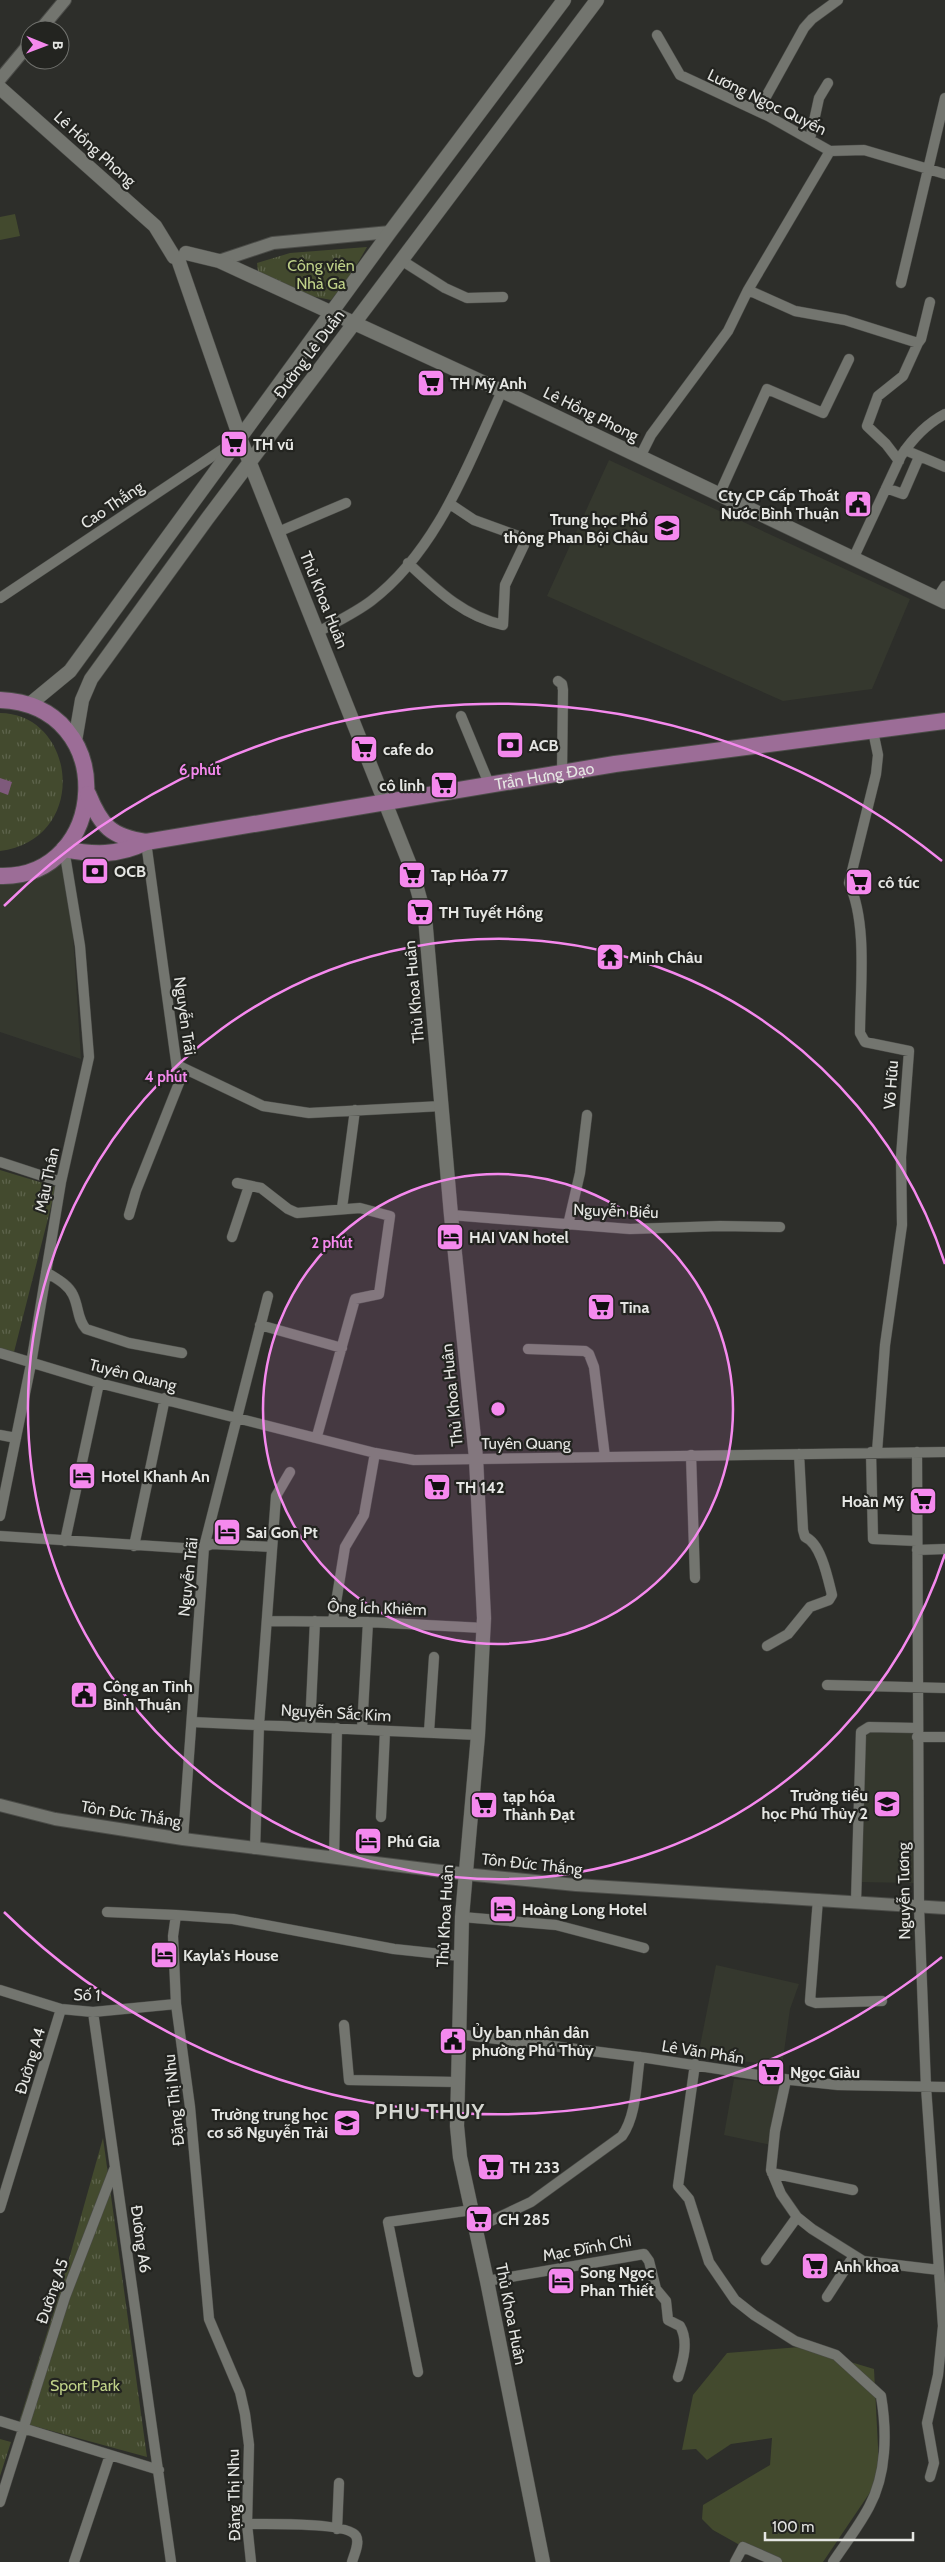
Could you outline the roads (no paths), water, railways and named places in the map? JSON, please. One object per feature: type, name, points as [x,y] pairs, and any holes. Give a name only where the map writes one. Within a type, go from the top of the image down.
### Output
[{"type":"main road","name":"Đường Lê Duẩn","points":[[30,704],[70,671],[390,232],[564,0]]},
{"type":"main road","name":"Đường Lê Duẩn","points":[[75,741],[82,700],[91,679],[250,462],[596,0]]},
{"type":"main road","name":"Lê Hồng Phong","points":[[0,88],[155,226],[163,239],[179,255],[219,261],[502,391],[941,600]]},
{"type":"main road","name":"Thủ Khoa Huân","points":[[179,255],[240,438],[412,870],[425,917],[451,1215],[476,1458],[484,1628],[478,1735],[462,1917],[456,2126],[460,2157],[487,2280],[543,2562]]},
{"type":"main road","points":[[0,700],[30,704],[60,723],[75,741],[85,767],[88,794],[81,824],[64,849],[40,867],[12,876],[0,876]]},
{"type":"main road","name":"Trần Hưng Đạo","points":[[88,794],[104,825],[127,840],[146,842],[625,763],[945,722]]},
{"type":"main road","name":"Trần Hưng Đạo","points":[[64,849],[97,854],[115,854],[131,850],[146,842]]},
{"type":"street","points":[[48,20],[65,0]]},
{"type":"street","points":[[758,111],[804,28],[812,19],[838,0]]},
{"type":"street","name":"Lương Ngọc Quyến","points":[[657,34],[680,75],[758,111],[830,151],[864,150],[945,174]]},
{"type":"street","points":[[0,79],[20,55]]},
{"type":"street","points":[[810,139],[819,98],[828,83]]},
{"type":"street","points":[[901,283],[926,168],[945,98]]},
{"type":"street","points":[[640,457],[651,435],[728,331],[748,290],[830,151]]},
{"type":"street","points":[[219,261],[273,243],[390,232]]},
{"type":"street","points":[[401,260],[445,288],[468,298],[503,297]]},
{"type":"street","points":[[748,290],[795,311],[845,320],[918,343]]},
{"type":"street","points":[[899,461],[886,444],[867,426],[878,396],[903,376],[921,339],[930,302]]},
{"type":"street","points":[[719,495],[768,389],[823,412],[849,359]]},
{"type":"street","points":[[318,632],[372,601],[408,563],[450,504],[502,391]]},
{"type":"street","points":[[853,559],[899,461],[911,440],[934,420],[945,414]]},
{"type":"street","name":"Cao Thắng","points":[[0,598],[240,438]]},
{"type":"street","points":[[905,450],[945,467]]},
{"type":"street","points":[[886,488],[903,494],[919,457]]},
{"type":"street","points":[[278,532],[346,503]]},
{"type":"street","points":[[408,563],[444,596],[470,614],[503,625],[505,585],[524,545],[524,540],[522,537],[474,520],[450,504]]},
{"type":"street","points":[[941,600],[945,586]]},
{"type":"street","points":[[558,681],[562,684],[563,690],[562,774]]},
{"type":"street","points":[[461,716],[490,786]]},
{"type":"street","name":"Võ Hữu","points":[[873,731],[878,755],[876,774],[849,882],[856,899],[859,931],[860,1033],[865,1042],[909,1051],[902,1157],[902,1225],[874,1452]]},
{"type":"street","name":"Nguyễn Trãi","points":[[129,1215],[136,1191],[180,1083],[146,842]]},
{"type":"street","name":"Mậu Thân","points":[[0,1516],[31,1364],[61,1182],[89,1056],[80,946],[64,849]]},
{"type":"street","points":[[177,1065],[263,1106],[309,1113],[442,1106]]},
{"type":"street","points":[[342,1208],[355,1110]]},
{"type":"street","points":[[568,1225],[580,1173],[587,1115]]},
{"type":"street","points":[[0,1162],[61,1182]]},
{"type":"street","points":[[236,1183],[262,1188],[288,1210],[297,1213],[342,1208],[371,1210],[390,1216],[379,1294],[355,1299],[317,1436]]},
{"type":"street","points":[[232,1237],[249,1186]]},
{"type":"street","name":"Nguyễn Biểu","points":[[451,1215],[630,1230],[720,1226],[780,1227]]},
{"type":"street","points":[[46,1272],[73,1295],[81,1324],[86,1329],[129,1343],[182,1353]]},
{"type":"street","name":"Nguyễn Trãi","points":[[183,1839],[204,1547],[268,1296]]},
{"type":"street","points":[[260,1326],[342,1348]]},
{"type":"street","points":[[528,1349],[585,1351],[589,1354],[594,1367],[604,1457]]},
{"type":"street","name":"Tuyên Quang","points":[[0,1353],[100,1384],[165,1398],[374,1452],[422,1460],[945,1452]]},
{"type":"street","points":[[65,1541],[100,1384]]},
{"type":"street","points":[[134,1546],[165,1398]]},
{"type":"street","points":[[0,1435],[16,1438]]},
{"type":"street","points":[[333,1621],[345,1547],[364,1515],[374,1452]]},
{"type":"street","points":[[874,1452],[874,1539],[945,1549]]},
{"type":"street","name":"Nguyễn Tương","points":[[917,1452],[919,1906],[926,2087],[944,2326],[938,2375],[927,2423],[934,2463],[930,2477]]},
{"type":"street","points":[[767,1646],[788,1634],[810,1607],[829,1600],[832,1595],[823,1562],[812,1540],[806,1537],[803,1530],[799,1454]]},
{"type":"street","points":[[691,1455],[695,1578]]},
{"type":"street","points":[[255,1849],[259,1725],[277,1491],[288,1479],[290,1472]]},
{"type":"street","points":[[0,1536],[134,1546],[204,1547],[212,1544],[272,1547]]},
{"type":"street","name":"Ông Ích Khiêm","points":[[268,1621],[368,1622],[484,1628]]},
{"type":"street","points":[[310,1727],[315,1621]]},
{"type":"street","points":[[362,1730],[368,1622]]},
{"type":"street","points":[[429,1732],[434,1657]]},
{"type":"street","points":[[827,1685],[945,1688]]},
{"type":"street","name":"Nguyễn Sắc Kim","points":[[192,1722],[478,1735]]},
{"type":"street","points":[[856,1902],[861,1732],[869,1727],[945,1736]]},
{"type":"street","points":[[334,1858],[336,1728]]},
{"type":"street","points":[[382,1817],[385,1730]]},
{"type":"street","name":"Tôn Đức Thắng","points":[[0,1805],[55,1819],[183,1839],[465,1874],[576,1885],[945,1908]]},
{"type":"street","points":[[818,1900],[810,2002],[882,2001]]},
{"type":"street","points":[[107,1912],[233,1919],[394,1949],[460,1956]]},
{"type":"street","name":"Đặng Thị Nhu","points":[[176,1915],[172,1936],[176,2004],[190,2107],[209,2319],[240,2392],[245,2414],[249,2445],[247,2524],[251,2562]]},
{"type":"street","points":[[462,1917],[556,1925],[644,1948]]},
{"type":"street","name":"Số 1","points":[[0,1990],[61,2009],[93,2012],[176,2004]]},
{"type":"street","name":"Đường A4","points":[[0,2208],[61,2009]]},
{"type":"street","name":"Đường A6","points":[[93,2012],[171,2562]]},
{"type":"street","points":[[344,2026],[349,2080],[457,2082]]},
{"type":"street","name":"Lê Văn Phấn","points":[[458,2034],[696,2064],[786,2080],[838,2085],[945,2087]]},
{"type":"street","points":[[476,2228],[531,2202],[622,2136],[628,2128],[631,2115],[640,2057]]},
{"type":"street","points":[[696,2064],[678,2186],[689,2199],[709,2262],[735,2300],[754,2315],[796,2340],[836,2355],[881,2396],[884,2456],[880,2480],[870,2506],[833,2562]]},
{"type":"street","points":[[786,2080],[775,2131],[772,2173],[781,2194],[797,2217],[854,2257],[871,2262],[939,2270]]},
{"type":"street","name":"Đường A5","points":[[0,2502],[65,2297],[115,2166]]},
{"type":"street","points":[[772,2173],[853,2190]]},
{"type":"street","points":[[418,2372],[388,2222],[472,2210]]},
{"type":"street","points":[[766,2260],[797,2217]]},
{"type":"street","name":"Mạc Đĩnh Chi","points":[[487,2280],[644,2254],[649,2261],[656,2289],[666,2302],[668,2320],[680,2326],[683,2333],[682,2362],[678,2376]]},
{"type":"street","points":[[827,2297],[854,2257]]},
{"type":"street","points":[[0,2421],[159,2470]]},
{"type":"street","points":[[74,2562],[110,2455]]},
{"type":"street","points":[[337,2529],[339,2483]]},
{"type":"street","points":[[247,2524],[315,2525],[353,2533],[356,2537],[356,2547],[352,2562]]},
{"type":"street","points":[[734,2562],[743,2547],[777,2562]]},
{"type":"street","points":[[78,2549],[82,2562]]},
{"type":"place","name":"TH Mỹ Anh","points":[[431,383]]},
{"type":"place","name":"TH vũ","points":[[234,444]]},
{"type":"place","name":"Cty CP Cấp Thoát Nước Bình Thuận","points":[[858,504]]},
{"type":"place","name":"Trung học Phổ thông Phan Bội Châu","points":[[667,528]]},
{"type":"place","name":"ACB","points":[[510,745]]},
{"type":"place","name":"cafe do","points":[[364,749]]},
{"type":"place","name":"cô linh","points":[[444,785]]},
{"type":"place","name":"OCB","points":[[95,871]]},
{"type":"place","name":"Tap Hóa 77","points":[[412,875]]},
{"type":"place","name":"cô túc","points":[[859,882]]},
{"type":"place","name":"TH Tuyết Hồng","points":[[420,912]]},
{"type":"place","name":"Minh Châu","points":[[610,957]]},
{"type":"place","name":"HAI VAN hotel","points":[[450,1237]]},
{"type":"place","name":"Tina","points":[[601,1307]]},
{"type":"place","name":"Hotel Khanh An","points":[[82,1476]]},
{"type":"place","name":"TH 142","points":[[437,1487]]},
{"type":"place","name":"Hoàn Mỹ","points":[[923,1501]]},
{"type":"place","name":"Sai Gon Pt","points":[[227,1532]]},
{"type":"place","name":"Công an Tỉnh Bình Thuận","points":[[84,1695]]},
{"type":"place","name":"Trường tiểu học Phú Thủy 2","points":[[887,1804]]},
{"type":"place","name":"tạp hóa Thành Đạt","points":[[484,1805]]},
{"type":"place","name":"Phú Gia","points":[[368,1841]]},
{"type":"place","name":"Hoàng Long Hotel","points":[[503,1909]]},
{"type":"place","name":"Kayla's House","points":[[164,1955]]},
{"type":"place","name":"Ủy ban nhân dân phường Phú Thủy","points":[[453,2041]]},
{"type":"place","name":"Ngọc Giàu","points":[[771,2072]]},
{"type":"place","name":"Trường trung học cơ sỡ Nguyễn Trải","points":[[347,2123]]},
{"type":"place","name":"TH 233","points":[[491,2167]]},
{"type":"place","name":"CH 285","points":[[479,2219]]},
{"type":"place","name":"Anh khoa","points":[[815,2266]]},
{"type":"place","name":"Song Ngọc Phan Thiết","points":[[561,2281]]},
{"type":"district","name":"PHU THUY","points":[[430,2111]]},
{"type":"park label","name":"Công viên Nhà Ga","points":[[321,274]]},
{"type":"park label","name":"Sport Park","points":[[85,2385]]}]
